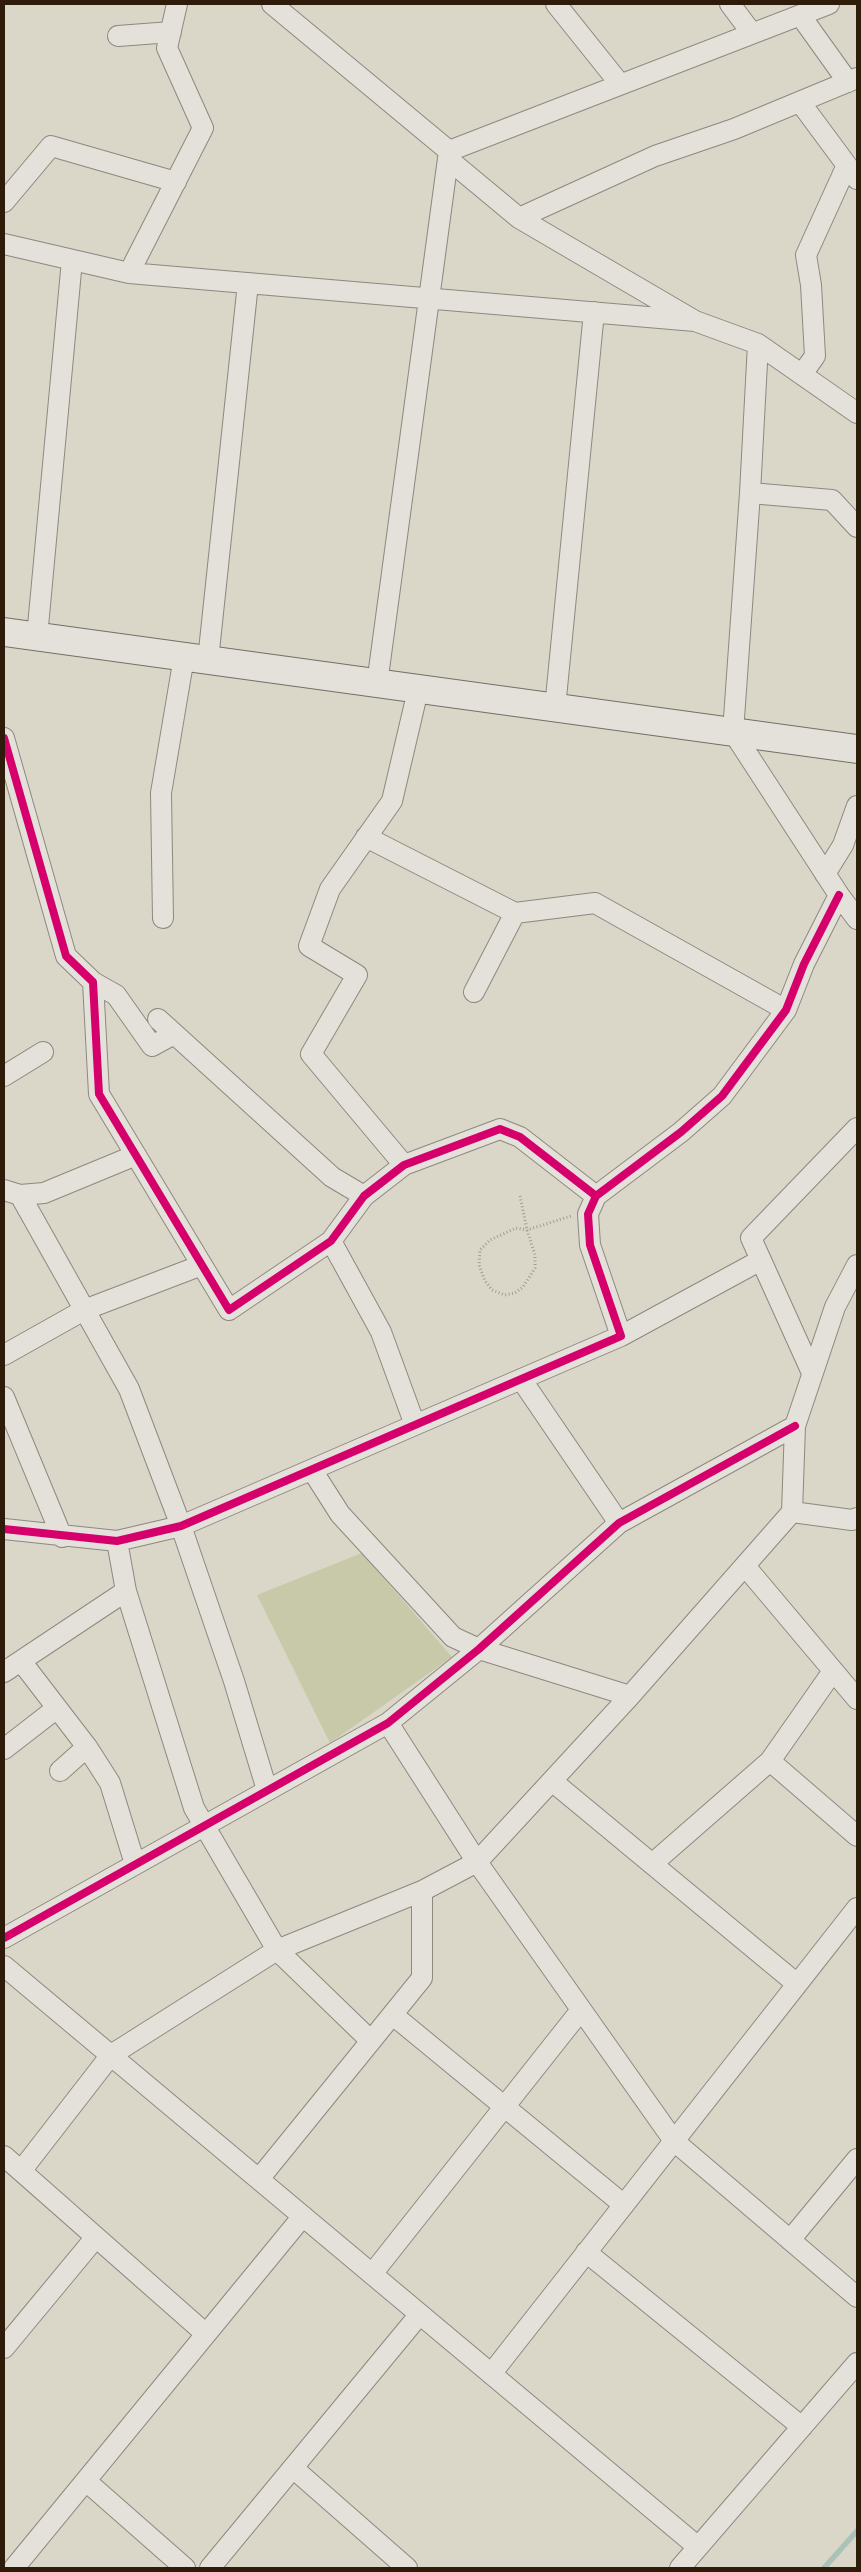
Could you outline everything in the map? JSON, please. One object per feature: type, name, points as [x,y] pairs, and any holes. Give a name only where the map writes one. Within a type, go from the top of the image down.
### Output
[{"type":"main road","points":[[4,632],[857,749]]},
{"type":"street","points":[[129,273],[203,128],[167,48],[177,4]]},
{"type":"street","points":[[272,4],[449,155],[519,218],[695,321],[758,344],[857,413]]},
{"type":"street","points":[[556,4],[620,84]]},
{"type":"street","points":[[730,4],[751,32]]},
{"type":"street","points":[[449,155],[620,84],[751,32],[829,4]]},
{"type":"street","points":[[519,218],[656,156],[734,129],[853,80],[800,15]]},
{"type":"street","points":[[118,36],[171,32]]},
{"type":"street","points":[[800,102],[852,172],[806,255],[812,285],[815,356],[802,374]]},
{"type":"street","points":[[4,202],[51,146],[176,182]]},
{"type":"street","points":[[377,684],[428,298],[449,155]]},
{"type":"street","points":[[4,244],[129,273],[695,321]]},
{"type":"street","points":[[37,637],[72,260]]},
{"type":"street","points":[[163,918],[161,793],[196,658],[248,283]]},
{"type":"street","points":[[555,708],[594,312]]},
{"type":"street","points":[[758,344],[750,493],[733,732],[825,874],[857,919]]},
{"type":"street","points":[[750,493],[832,500],[857,527]]},
{"type":"street","points":[[404,1165],[312,1054],[357,975],[309,946],[330,889],[392,801],[418,690]]},
{"type":"street","points":[[4,738],[66,956],[93,982],[116,995],[152,1046],[174,1034]]},
{"type":"street","points":[[825,874],[843,845],[857,806]]},
{"type":"street","points":[[366,837],[515,913],[595,903],[786,1010]]},
{"type":"street","points":[[621,1336],[590,1245],[592,1205],[722,1096],[786,1010],[804,964],[839,895]]},
{"type":"street","points":[[474,992],[515,913]]},
{"type":"street","points":[[93,982],[100,1094],[228,1310],[331,1242],[364,1196],[404,1165],[500,1128],[520,1138],[592,1205]]},
{"type":"street","points":[[158,1019],[332,1177],[364,1196]]},
{"type":"street","points":[[4,1076],[43,1052]]},
{"type":"street","points":[[812,1373],[751,1238],[857,1128]]},
{"type":"street","points":[[12,1193],[44,1193],[136,1155]]},
{"type":"street","points":[[12,1193],[84,1310],[129,1389],[181,1526],[234,1681],[268,1790]]},
{"type":"street","points":[[331,1242],[381,1332],[415,1426]]},
{"type":"street","points":[[4,1529],[62,1537],[117,1541],[181,1526],[621,1336],[761,1260]]},
{"type":"street","points":[[4,1354],[84,1310],[202,1264]]},
{"type":"street","points":[[21,2171],[111,2055],[277,1950],[422,1890],[477,1862],[552,1781],[630,1696],[792,1512],[795,1426],[835,1307],[857,1265]]},
{"type":"street","points":[[521,1380],[619,1523]]},
{"type":"street","points":[[4,1397],[62,1537]]},
{"type":"street","points":[[4,1938],[388,1723],[479,1649],[619,1523],[795,1426]]},
{"type":"street","points":[[312,1470],[340,1514],[453,1637],[479,1649],[630,1696]]},
{"type":"street","points":[[792,1512],[852,1520],[857,1518]]},
{"type":"street","points":[[117,1541],[126,1592],[194,1808],[203,1826],[277,1950],[371,2041]]},
{"type":"street","points":[[745,1566],[857,1700]]},
{"type":"street","points":[[4,1672],[126,1592]]},
{"type":"street","points":[[22,1661],[87,1747],[110,1783],[135,1864]]},
{"type":"street","points":[[652,1864],[770,1761],[833,1671]]},
{"type":"street","points":[[4,1749],[57,1708]]},
{"type":"street","points":[[388,1723],[477,1862],[674,2141],[857,2297]]},
{"type":"street","points":[[60,1771],[87,1747]]},
{"type":"street","points":[[770,1761],[857,1836]]},
{"type":"street","points":[[552,1781],[797,1984]]},
{"type":"street","points":[[259,2179],[422,1978],[422,1890]]},
{"type":"street","points":[[491,2374],[857,1908]]},
{"type":"street","points":[[4,1966],[698,2547]]},
{"type":"street","points":[[372,2274],[581,2010]]},
{"type":"street","points":[[393,2015],[624,2205]]},
{"type":"street","points":[[4,2156],[206,2334]]},
{"type":"street","points":[[790,2240],[857,2159]]},
{"type":"street","points":[[14,2568],[303,2216]]},
{"type":"street","points":[[4,2348],[96,2237]]},
{"type":"street","points":[[586,2252],[802,2427]]},
{"type":"street","points":[[210,2568],[420,2314]]},
{"type":"street","points":[[680,2568],[857,2363]]},
{"type":"street","points":[[293,2468],[407,2568]]},
{"type":"street","points":[[86,2481],[185,2568]]},
{"type":"path","points":[[520,1196],[527,1230],[535,1255],[535,1268],[523,1287],[505,1295],[492,1290],[485,1281],[479,1266],[480,1250],[490,1240],[504,1232],[516,1228],[527,1230],[566,1217],[592,1205]]},
{"type":"green space","points":[[362,1553],[452,1657],[330,1743],[257,1595]]},
{"type":"waterway","points":[[824,2568],[857,2531]]},
{"type":"cycle path","points":[[4,738],[66,956],[93,982],[99,1094],[229,1310],[331,1241],[364,1196],[404,1165],[500,1129],[520,1137],[596,1196]]},
{"type":"cycle path","points":[[4,1529],[117,1541],[181,1526],[621,1336],[590,1245],[588,1214],[596,1196],[681,1132],[722,1096],[786,1010],[804,964],[839,895]]},
{"type":"cycle path","points":[[4,1938],[388,1723],[479,1649],[619,1523],[795,1426]]}]
